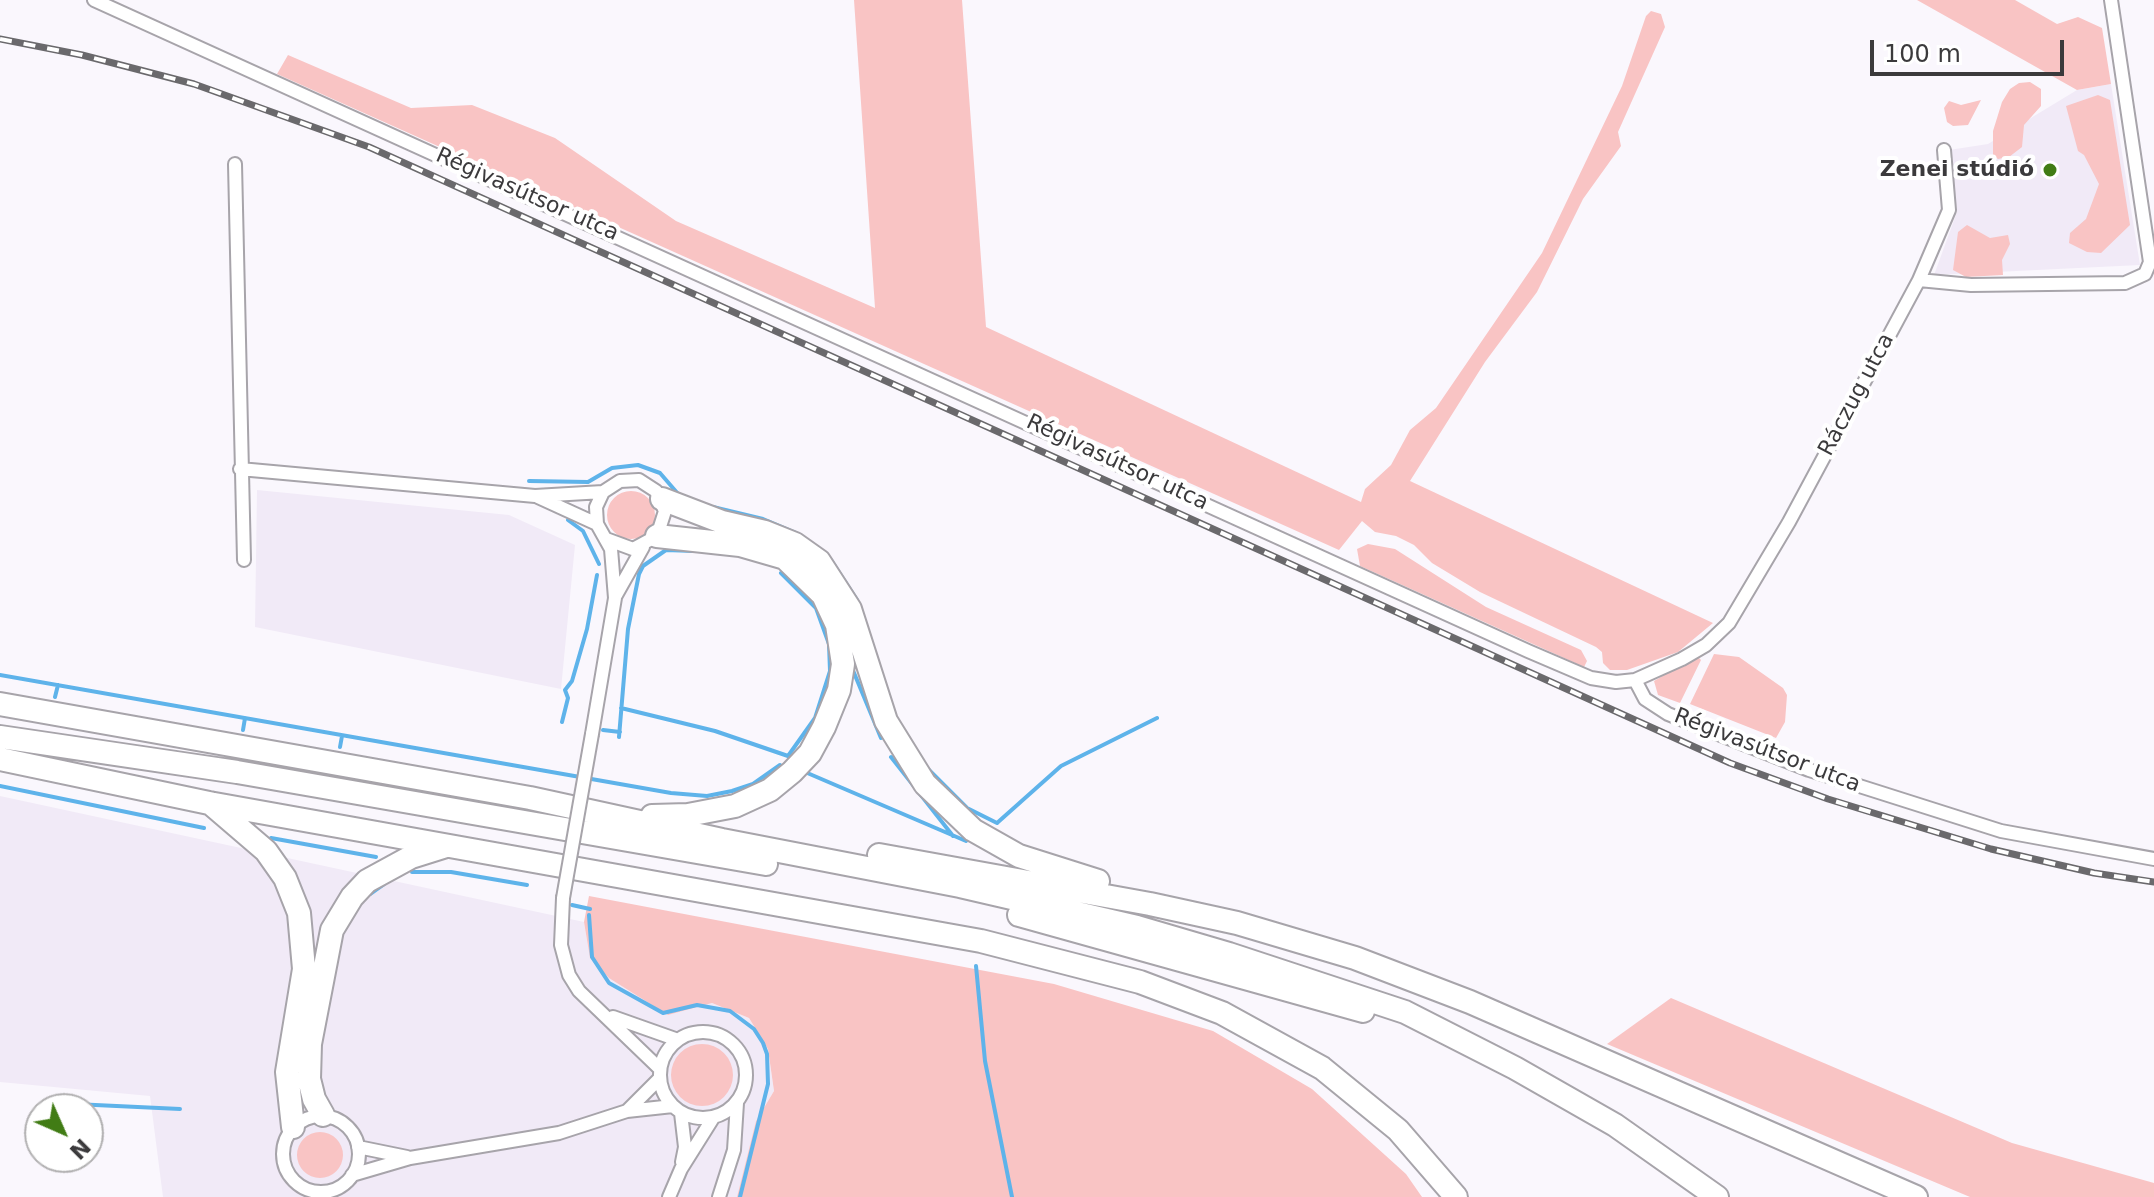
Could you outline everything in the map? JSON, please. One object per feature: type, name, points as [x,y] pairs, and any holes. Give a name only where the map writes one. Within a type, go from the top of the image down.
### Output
[{"type":"highway","points":[[662,499],[722,522],[765,532],[795,544],[819,561],[850,609],[875,691],[902,751],[925,784],[973,830],[1019,856],[1123,889],[1150,904]]},
{"type":"highway","points":[[615,816],[688,815],[735,806],[770,790],[810,753],[839,690],[843,664],[837,625],[823,595],[785,558],[740,545],[650,541]]},
{"type":"highway","points":[[0,704],[530,798],[960,886],[1137,927],[1313,979],[1405,1012],[1515,1068],[1615,1125],[1717,1197]]},
{"type":"highway","points":[[0,737],[237,772],[934,896],[1120,941],[1445,1034]]},
{"type":"highway","points":[[0,759],[209,803],[981,941],[1140,982],[1222,1013],[1322,1068],[1398,1130],[1456,1197]]},
{"type":"highway","points":[[209,803],[266,851],[285,878],[299,913],[304,969],[287,1072],[293,1127]]},
{"type":"highway","points":[[652,825],[722,830],[1150,904],[1237,923],[1355,958],[1431,987],[1916,1197]]},
{"type":"highway","points":[[323,1115],[314,1099],[309,1079],[310,1044],[332,930],[352,897],[367,881],[411,857],[450,845]]},
{"type":"street","name":"Régivasútsor utca","points":[[94,0],[1528,651],[1599,680],[1635,680],[1645,699],[1668,714],[1809,770],[2001,831],[2154,859]]},
{"type":"street","points":[[1919,280],[1971,285],[2125,283],[2141,278],[2150,262],[2111,0]]},
{"type":"street","name":"Ráczug utca","points":[[1635,680],[1706,645],[1729,623],[1789,522],[1919,280],[1949,210],[1944,150]]},
{"type":"street","points":[[235,164],[244,560]]},
{"type":"street","points":[[240,469],[535,496],[603,492],[620,481],[639,480],[649,484],[662,499],[665,511],[615,598]]},
{"type":"street","points":[[603,492],[596,507],[597,524],[606,539],[614,564],[615,598],[563,898],[561,945],[569,975],[579,991],[606,1015],[660,1074],[677,1110],[685,1147],[681,1169]]},
{"type":"street","points":[[535,496],[597,524]]},
{"type":"street","points":[[606,539],[623,548],[650,541]]},
{"type":"street","points":[[606,1015],[678,1040]]},
{"type":"street","points":[[627,1111],[649,1093],[660,1074],[663,1058],[678,1040],[690,1034],[718,1034],[739,1051],[747,1077],[737,1103],[734,1150],[719,1197]]},
{"type":"street","points":[[669,1197],[681,1169],[713,1118],[737,1103]]},
{"type":"street","points":[[294,1182],[326,1194],[352,1175],[410,1158],[559,1133],[627,1111],[677,1110],[713,1118]]},
{"type":"street","points":[[296,1197],[294,1182],[282,1159],[284,1142],[293,1127],[307,1118],[323,1115],[348,1127],[358,1147],[352,1175]]},
{"type":"street","points":[[358,1147],[410,1158]]},
{"type":"shaded area","points":[[854,0],[962,0],[986,327],[1361,502],[1365,489],[1391,465],[1410,430],[1436,408],[1542,253],[1622,86],[1646,16],[1651,11],[1661,14],[1665,27],[1618,132],[1621,146],[1583,199],[1537,292],[1485,362],[1410,481],[1713,623],[1678,652],[1627,670],[1610,670],[1603,663],[1602,652],[1596,647],[1480,592],[1432,563],[1414,545],[1396,536],[1375,532],[1362,521],[1339,550],[277,74],[288,55],[411,108],[472,105],[555,138],[676,221],[875,308]]},
{"type":"shaded area","points":[[1917,0],[2015,0],[2057,24],[2078,17],[2102,28],[2111,84],[2077,90]]},
{"type":"shaded area","points":[[2030,82],[2041,89],[2041,106],[2024,125],[2022,147],[2009,157],[1998,159],[1993,155],[1993,131],[2002,102],[2010,89],[2019,83]]},
{"type":"shaded area","points":[[2111,84],[2140,265],[1934,275],[1957,212],[1949,150],[1988,144],[2077,90]]},
{"type":"shaded area","points":[[2098,95],[2110,100],[2130,225],[2101,253],[2087,252],[2069,243],[2070,233],[2086,219],[2099,184],[2084,155],[2078,151],[2066,106]]},
{"type":"shaded area","points":[[1981,100],[1968,125],[1953,126],[1947,122],[1944,108],[1949,101],[1961,105]]},
{"type":"shaded area","points":[[1967,225],[1990,238],[2008,235],[2010,244],[2002,260],[2003,275],[1966,277],[1953,270],[1958,232]]},
{"type":"shaded area","points":[[257,490],[509,515],[575,545],[561,689],[255,627]]},
{"type":"shaded area","points":[[631,491],[648,498],[655,515],[648,532],[631,539],[614,532],[607,515],[614,498]]},
{"type":"shaded area","points":[[1368,544],[1395,549],[1486,607],[1581,650],[1587,661],[1584,667],[1360,566],[1357,549]]},
{"type":"shaded area","points":[[1714,654],[1739,657],[1783,688],[1787,695],[1785,722],[1776,738],[1690,704]]},
{"type":"shaded area","points":[[1697,656],[1701,660],[1680,703],[1658,695],[1654,681]]},
{"type":"shaded area","points":[[0,796],[584,922],[590,958],[668,1015],[712,1003],[749,1018],[768,1049],[774,1091],[756,1121],[737,1197],[163,1197],[150,1096],[0,1082]]},
{"type":"shaded area","points":[[589,896],[1054,984],[1213,1031],[1312,1089],[1406,1174],[1422,1197],[737,1197],[756,1121],[774,1091],[768,1049],[749,1018],[712,1003],[668,1015],[609,978],[590,958],[584,922]]},
{"type":"shaded area","points":[[1671,998],[2012,1143],[2154,1183],[2154,1197],[1970,1197],[1607,1044]]},
{"type":"shaded area","points":[[702,1044],[724,1053],[733,1075],[724,1097],[702,1106],[680,1097],[671,1075],[680,1053]]},
{"type":"shaded area","points":[[320,1132],[336,1139],[343,1155],[336,1171],[320,1178],[304,1171],[297,1155],[304,1139]]},
{"type":"waterway","points":[[529,481],[588,482],[612,468],[638,465],[660,473],[679,495]]},
{"type":"waterway","points":[[713,507],[763,519],[796,533]]},
{"type":"waterway","points":[[568,520],[583,531],[599,564]]},
{"type":"waterway","points":[[619,737],[628,629],[639,574],[643,566],[666,550],[694,551]]},
{"type":"waterway","points":[[831,560],[857,600]]},
{"type":"waterway","points":[[621,708],[715,731],[788,756],[815,718],[830,671],[829,644],[816,608],[781,573]]},
{"type":"waterway","points":[[562,722],[568,698],[565,690],[572,681],[587,629],[597,575]]},
{"type":"waterway","points":[[852,668],[881,738]]},
{"type":"waterway","points":[[0,675],[671,793],[707,796],[732,791],[753,784],[780,765]]},
{"type":"waterway","points":[[55,697],[58,685]]},
{"type":"waterway","points":[[243,730],[245,718]]},
{"type":"waterway","points":[[997,823],[1061,766],[1157,718]]},
{"type":"waterway","points":[[603,730],[620,732]]},
{"type":"waterway","points":[[340,747],[342,736]]},
{"type":"waterway","points":[[891,757],[953,836]]},
{"type":"waterway","points":[[928,769],[967,808],[997,823]]},
{"type":"waterway","points":[[805,772],[966,841]]},
{"type":"waterway","points":[[0,786],[204,828]]},
{"type":"waterway","points":[[271,838],[376,857]]},
{"type":"waterway","points":[[412,872],[451,872],[527,885]]},
{"type":"waterway","points":[[370,894],[384,884]]},
{"type":"waterway","points":[[572,905],[590,909]]},
{"type":"waterway","points":[[589,915],[592,957],[609,983],[663,1013],[697,1005],[730,1011],[754,1029],[763,1043],[767,1054],[768,1084],[740,1197]]},
{"type":"waterway","points":[[976,966],[985,1061],[1012,1197]]},
{"type":"waterway","points":[[104,1105],[180,1109]]},
{"type":"railway","points":[[0,39],[82,55],[194,84],[369,147],[1730,763],[1828,799],[1991,849],[2094,873],[2154,882]]},
{"type":"place","name":"Zenei stúdió","points":[[2050,170]]}]
